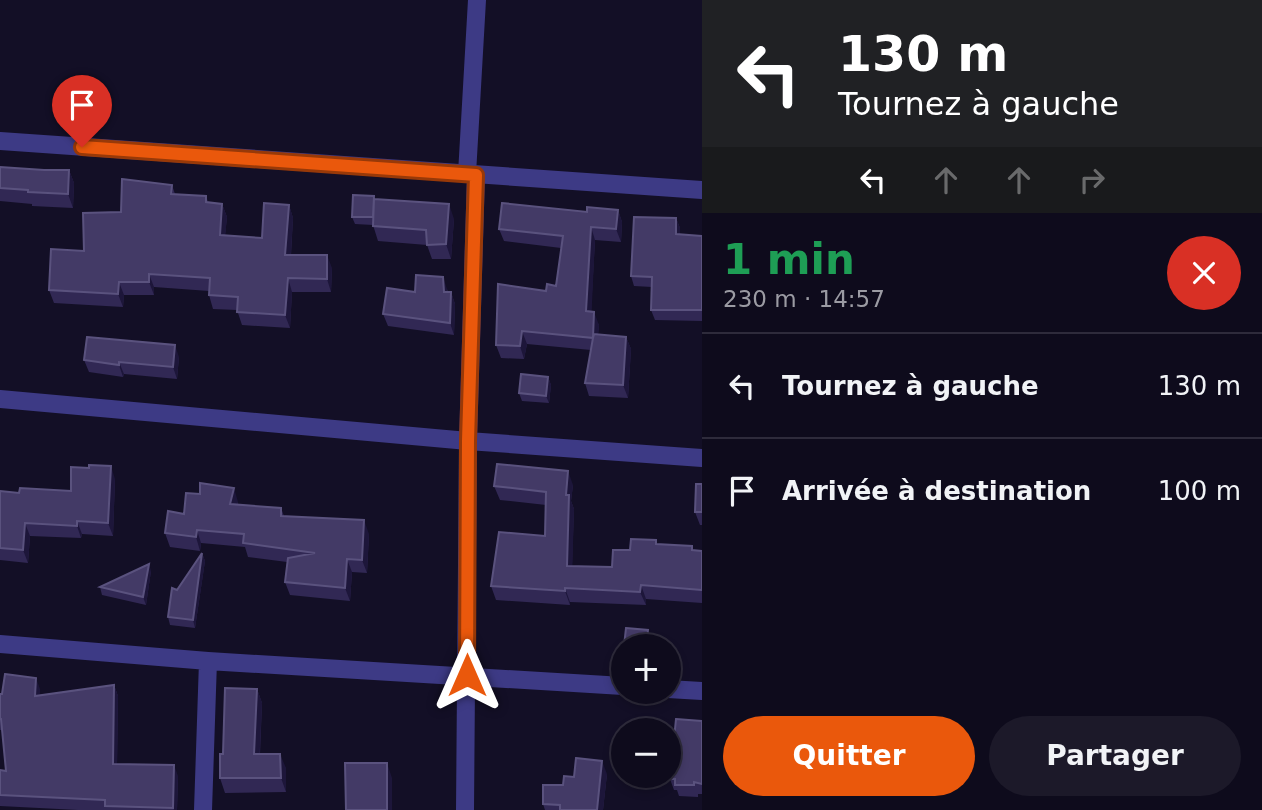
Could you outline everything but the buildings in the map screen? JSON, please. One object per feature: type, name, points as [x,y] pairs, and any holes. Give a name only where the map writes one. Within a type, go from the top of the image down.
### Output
[{"type":"street","points":[[465,810],[471,175],[477,0]]},
{"type":"street","points":[[0,141],[702,190]]},
{"type":"street","points":[[0,399],[468,441],[702,458]]},
{"type":"street","points":[[0,645],[208,661],[611,684]]},
{"type":"street","points":[[203,810],[208,661]]},
{"type":"street","points":[[681,690],[702,691]]},
{"type":"route","points":[[82,147],[476,175],[468,441],[467,675]]}]
